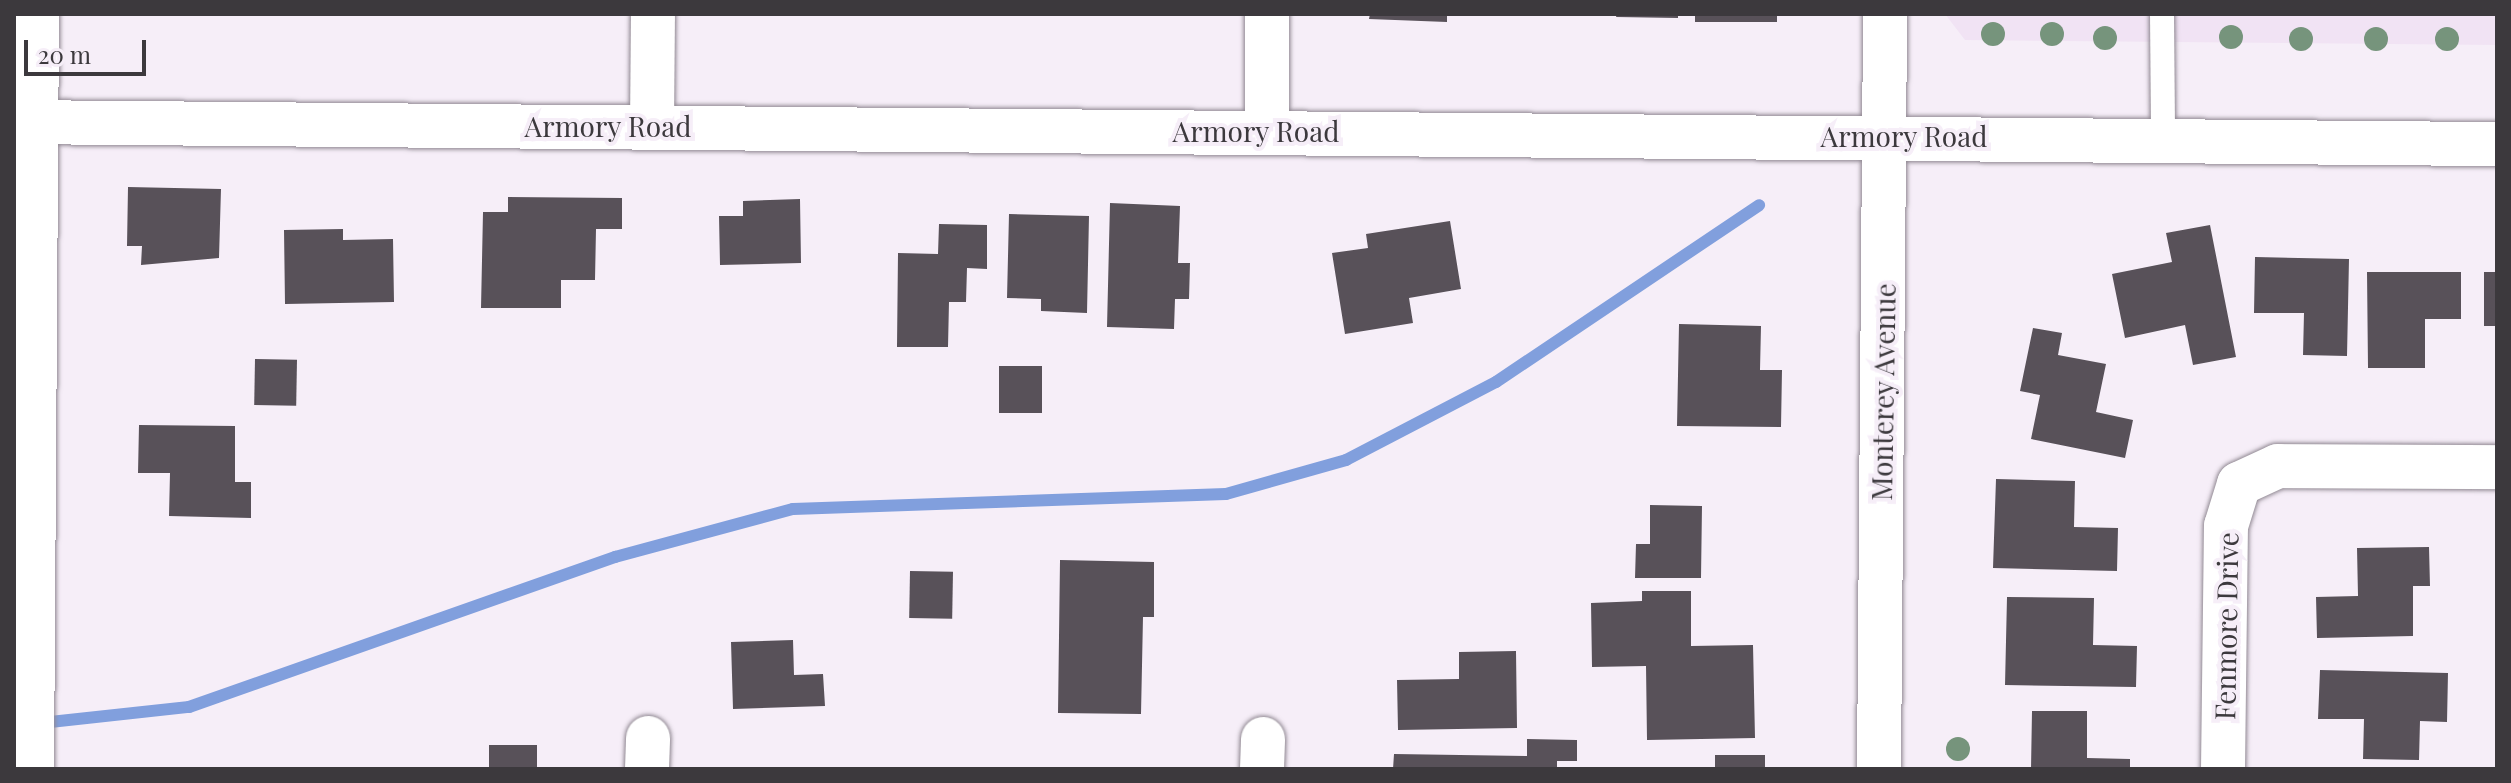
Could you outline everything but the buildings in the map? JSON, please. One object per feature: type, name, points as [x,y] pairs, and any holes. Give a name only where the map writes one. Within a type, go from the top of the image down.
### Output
[{"type":"main road","points":[[32,769],[25,122],[37,14]]},
{"type":"main road","points":[[652,126],[653,14]]},
{"type":"main road","points":[[1267,14],[1267,131]]},
{"type":"main road","name":"Monterey Avenue","points":[[1879,769],[1885,14]]},
{"type":"main road","name":"Armory Road","points":[[25,122],[2163,137],[2497,144]]},
{"type":"main road","name":"Fenmore Drive","points":[[2223,769],[2226,526],[2239,484],[2278,466],[2497,467]]},
{"type":"lane","points":[[2162,14],[2163,137]]},
{"type":"shaded area","points":[[1945,14],[2497,14],[2497,45],[1965,40]]},
{"type":"waterway","points":[[41,723],[189,707],[615,557],[793,509],[1226,494],[1346,460],[1496,382],[1759,205]]}]
